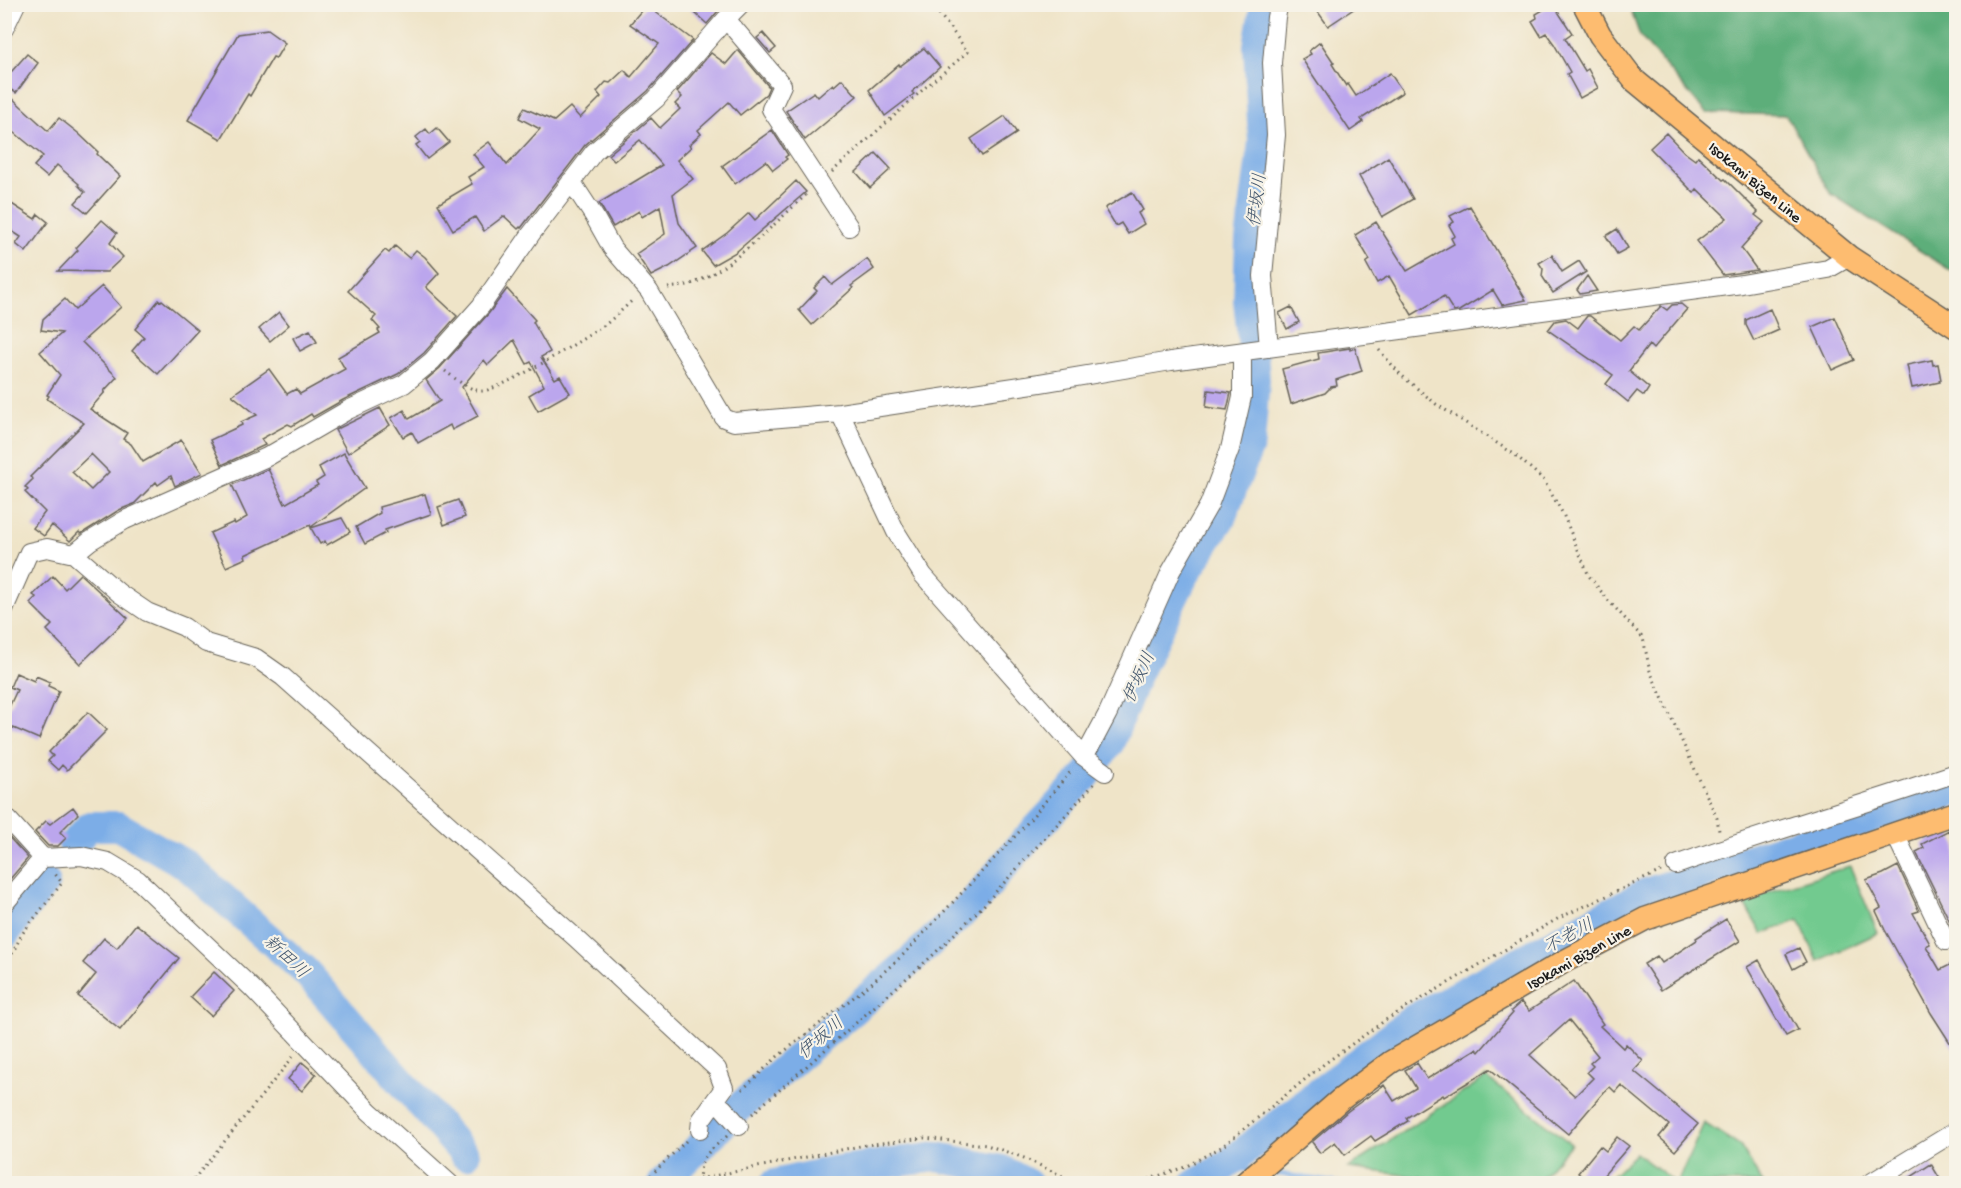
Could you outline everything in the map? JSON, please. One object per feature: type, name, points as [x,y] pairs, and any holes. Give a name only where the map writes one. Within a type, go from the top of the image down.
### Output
[{"type":"main road","name":"Isokami Bizen Line","points":[[1584,4],[1600,35],[1634,80],[1849,258],[1956,327]]},
{"type":"main road","name":"Isokami Bizen Line","points":[[1257,1174],[1340,1100],[1391,1062],[1565,961],[1645,919],[1956,813]]},
{"type":"street","points":[[4,30],[16,4]]},
{"type":"street","points":[[74,554],[90,541],[125,520],[267,457],[348,410],[404,384],[432,361],[481,306],[531,234],[594,152],[656,99],[741,4]]},
{"type":"street","points":[[1094,764],[1091,745],[1108,713],[1171,571],[1209,505],[1230,449],[1255,350],[1276,135],[1272,63],[1279,4]]},
{"type":"street","points":[[726,19],[782,85],[771,110],[849,227]]},
{"type":"street","points":[[571,181],[612,248],[649,291],[724,418],[734,422],[840,413],[1170,361],[1742,284],[1828,269],[1849,258]]},
{"type":"street","points":[[840,413],[896,532],[922,575],[1094,764]]},
{"type":"street","points":[[4,609],[29,552],[47,548],[74,554],[119,593],[147,612],[184,627],[206,643],[256,658],[283,677],[577,939],[717,1069],[724,1088],[701,1120],[700,1130]]},
{"type":"street","points":[[1676,865],[1956,773]]},
{"type":"street","points":[[4,815],[43,858]]},
{"type":"street","points":[[1895,834],[1946,941]]},
{"type":"street","points":[[4,904],[43,858],[81,856],[108,862],[138,880],[252,988],[369,1111],[450,1184]]},
{"type":"street","points":[[1869,1184],[1956,1131]]},
{"type":"path","points":[[432,361],[465,386],[482,391],[497,387],[568,348],[608,322],[634,299],[649,291],[688,285],[716,271],[734,258],[968,52],[932,4]]},
{"type":"path","points":[[1365,336],[1401,375],[1436,404],[1514,454],[1543,479],[1563,514],[1589,576],[1643,638],[1650,671],[1718,818],[1720,849]]},
{"type":"path","points":[[731,1117],[931,957],[974,915],[1094,764]]},
{"type":"path","points":[[1090,1184],[1071,1180],[1024,1158],[987,1145],[924,1138],[865,1145],[699,1179],[700,1164],[705,1155],[777,1057],[868,986],[905,953],[1021,830],[1094,764]]},
{"type":"path","points":[[4,970],[22,934],[62,883],[43,858]]},
{"type":"path","points":[[1125,1184],[1140,1182],[1185,1167],[1223,1146],[1324,1064],[1387,1019],[1559,918],[1676,865]]},
{"type":"path","points":[[190,1184],[305,1042]]},
{"type":"path","points":[[642,1184],[688,1138],[700,1130]]},
{"type":"path","points":[[863,1184],[889,1178],[940,1178],[967,1184]]},
{"type":"green space","points":[[1629,5],[1956,5],[1956,274],[1830,193],[1786,115],[1706,113],[1640,36]]},
{"type":"green space","points":[[1850,866],[1878,933],[1818,961],[1799,920],[1762,934],[1742,900]]},
{"type":"green space","points":[[1486,1077],[1571,1144],[1537,1183],[1466,1183],[1348,1168]]},
{"type":"green space","points":[[1704,1123],[1740,1146],[1763,1183],[1677,1183]]},
{"type":"green space","points":[[1636,1153],[1676,1183],[1605,1183]]},
{"type":"building","points":[[685,4],[710,4],[718,11],[707,24]]},
{"type":"building","points":[[1330,4],[1361,4],[1328,26],[1318,12]]},
{"type":"building","points":[[1553,4],[1572,33],[1565,38],[1585,71],[1588,69],[1598,88],[1580,98],[1567,74],[1570,72],[1554,44],[1546,33],[1541,36],[1532,21],[1537,18],[1536,14]]},
{"type":"building","points":[[646,5],[693,40],[648,91],[585,145],[521,228],[518,229],[504,216],[484,231],[475,217],[453,230],[438,204],[472,184],[468,177],[484,167],[473,154],[489,142],[507,165],[540,129],[519,118],[524,108],[554,121],[570,107],[580,118],[601,97],[597,92],[606,82],[610,83],[624,70],[631,77],[659,44],[630,24]]},
{"type":"building","points":[[267,30],[285,43],[276,58],[273,57],[250,96],[248,94],[221,139],[188,120],[238,34]]},
{"type":"building","points":[[763,33],[776,48],[770,53],[757,38]]},
{"type":"building","points":[[1320,42],[1346,86],[1348,84],[1356,96],[1390,73],[1403,92],[1361,119],[1363,122],[1350,131],[1302,59],[1311,54],[1309,51]]},
{"type":"building","points":[[924,48],[940,67],[912,92],[914,94],[885,116],[869,90],[899,64],[900,66]]},
{"type":"building","points":[[738,50],[769,87],[766,94],[740,115],[729,102],[698,130],[701,134],[677,160],[693,179],[673,194],[679,223],[697,248],[651,276],[636,254],[665,234],[660,206],[642,217],[639,211],[613,227],[599,203],[662,165],[640,140],[614,161],[608,155],[651,118],[660,128],[680,109],[675,104],[682,97],[677,92],[711,53],[726,64]]},
{"type":"building","points":[[27,54],[38,63],[16,93],[4,85],[4,80]]},
{"type":"building","points":[[842,79],[857,96],[805,140],[786,111],[814,92],[818,97]]},
{"type":"building","points":[[11,97],[48,131],[59,118],[98,152],[97,154],[120,176],[87,213],[75,203],[85,192],[79,184],[57,165],[47,177],[34,166],[43,156],[4,124],[4,105]]},
{"type":"building","points":[[1005,116],[1017,133],[982,156],[971,139]]},
{"type":"building","points":[[437,128],[449,142],[427,159],[416,145],[420,142],[416,137],[426,129],[430,134]]},
{"type":"building","points":[[772,130],[788,155],[785,157],[787,159],[773,170],[766,161],[735,184],[722,166]]},
{"type":"building","points":[[1666,133],[1684,152],[1695,160],[1698,156],[1723,180],[1725,179],[1758,212],[1755,215],[1764,222],[1741,248],[1757,270],[1723,275],[1697,241],[1727,218],[1697,189],[1694,193],[1650,148]]},
{"type":"building","points":[[876,153],[891,169],[870,188],[856,172]]},
{"type":"building","points":[[1388,157],[1413,199],[1382,217],[1359,176]]},
{"type":"building","points":[[796,181],[806,192],[736,252],[713,265],[702,251],[749,213],[755,220]]},
{"type":"building","points":[[1132,192],[1143,210],[1138,213],[1144,224],[1128,234],[1121,223],[1116,226],[1105,208]]},
{"type":"building","points":[[4,199],[35,219],[38,214],[48,222],[26,252],[16,244],[21,237],[4,226]]},
{"type":"building","points":[[1470,206],[1526,300],[1502,305],[1493,290],[1454,312],[1444,296],[1412,315],[1389,276],[1377,283],[1366,263],[1370,260],[1355,235],[1376,222],[1407,271],[1454,244],[1451,238],[1455,236],[1449,225],[1454,222],[1450,216]]},
{"type":"building","points":[[102,220],[117,233],[110,243],[123,257],[107,272],[58,271],[78,250],[76,248]]},
{"type":"building","points":[[1617,229],[1628,248],[1617,254],[1606,236]]},
{"type":"building","points":[[395,246],[409,258],[416,250],[425,257],[439,273],[426,287],[457,316],[424,353],[398,374],[313,417],[311,414],[292,426],[288,424],[261,439],[265,445],[222,465],[210,440],[257,415],[232,395],[269,369],[287,394],[296,389],[300,394],[345,369],[338,357],[380,333],[378,330],[380,329],[372,320],[376,316],[348,291],[385,250],[389,253]]},
{"type":"building","points":[[1552,255],[1562,272],[1579,261],[1586,272],[1553,293],[1542,276],[1543,269],[1539,263]]},
{"type":"building","points":[[867,259],[874,269],[851,286],[853,288],[812,325],[799,310],[817,291],[814,288],[825,277],[832,285]]},
{"type":"building","points":[[1587,276],[1597,291],[1580,294],[1577,290]]},
{"type":"building","points":[[102,286],[121,307],[82,342],[117,377],[90,409],[127,433],[123,439],[131,444],[143,462],[181,440],[202,473],[175,486],[171,476],[158,485],[156,482],[134,504],[119,510],[81,534],[79,532],[70,541],[52,525],[44,536],[33,528],[45,512],[25,492],[28,490],[25,487],[33,479],[30,477],[84,423],[47,399],[49,396],[47,395],[60,375],[40,352],[62,333],[41,330],[43,319],[65,299],[75,310]],"holes":[[[91,454],[109,472],[91,490],[72,472]]]},
{"type":"building","points":[[507,289],[535,320],[533,322],[550,352],[541,357],[555,379],[560,376],[570,393],[538,411],[529,395],[544,386],[531,362],[527,364],[514,340],[488,365],[484,360],[462,387],[478,416],[452,430],[450,425],[418,443],[412,432],[403,437],[391,418],[404,410],[409,419],[440,401],[426,380],[440,368],[489,313]]},
{"type":"building","points":[[159,300],[162,300],[198,330],[158,374],[132,351],[144,337],[135,329]]},
{"type":"building","points":[[1681,304],[1687,309],[1653,349],[1649,345],[1629,371],[1649,388],[1644,396],[1637,391],[1628,402],[1606,384],[1613,375],[1548,330],[1555,321],[1566,319],[1578,328],[1587,316],[1590,316],[1620,340],[1634,326],[1639,330],[1661,306],[1667,310],[1672,305]]},
{"type":"building","points":[[1291,307],[1299,322],[1287,329],[1279,313]]},
{"type":"building","points":[[1770,309],[1779,330],[1754,341],[1746,320]]},
{"type":"building","points":[[279,312],[289,325],[270,341],[259,329]]},
{"type":"building","points":[[1835,317],[1854,360],[1832,370],[1812,327]]},
{"type":"building","points":[[310,330],[317,342],[300,351],[293,338]]},
{"type":"building","points":[[1350,348],[1350,350],[1355,348],[1362,371],[1336,380],[1337,386],[1331,387],[1325,393],[1291,404],[1282,369],[1319,359],[1318,353]]},
{"type":"building","points":[[1932,360],[1933,365],[1938,364],[1940,382],[1912,388],[1907,365]]},
{"type":"building","points":[[1208,390],[1231,393],[1227,410],[1206,407]]},
{"type":"building","points":[[380,408],[390,425],[348,453],[335,430]]},
{"type":"building","points":[[344,453],[365,488],[311,527],[310,525],[245,555],[246,558],[226,567],[210,533],[247,517],[232,485],[268,469],[285,504],[318,485],[316,482],[324,477],[319,467]]},
{"type":"building","points":[[425,494],[431,514],[385,530],[386,533],[365,544],[356,527],[380,513],[379,507]]},
{"type":"building","points":[[458,500],[465,517],[444,525],[438,507]]},
{"type":"building","points":[[342,518],[350,532],[327,545],[325,541],[320,544],[311,528]]},
{"type":"building","points":[[80,574],[128,618],[80,664],[47,630],[52,625],[30,603],[36,597],[33,595],[53,576],[65,589]]},
{"type":"building","points":[[16,673],[34,681],[36,676],[50,682],[48,686],[59,691],[39,739],[4,724],[4,718],[17,690],[10,687]]},
{"type":"building","points":[[88,712],[107,730],[67,770],[62,765],[58,770],[48,761],[53,756],[49,752]]},
{"type":"building","points":[[73,807],[78,814],[60,832],[66,838],[58,846],[48,846],[35,832],[46,821],[50,824]]},
{"type":"building","points":[[1949,830],[1956,843],[1956,934],[1916,852],[1924,848],[1922,844]]},
{"type":"building","points":[[4,832],[28,858],[4,886]]},
{"type":"building","points":[[1898,866],[1919,911],[1913,913],[1930,944],[1926,946],[1940,970],[1956,962],[1956,1052],[1931,1013],[1885,930],[1876,911],[1881,908],[1866,880]]},
{"type":"building","points":[[1726,919],[1740,941],[1661,990],[1644,964],[1657,956],[1662,963]]},
{"type":"building","points":[[136,924],[179,958],[120,1030],[78,996],[96,974],[83,963],[104,938],[117,948]]},
{"type":"building","points":[[1799,948],[1806,962],[1793,969],[1786,954]]},
{"type":"building","points":[[1759,960],[1798,1030],[1786,1036],[1747,967]]},
{"type":"building","points":[[214,972],[234,991],[211,1016],[190,997]]},
{"type":"building","points":[[1574,981],[1603,1024],[1600,1026],[1623,1048],[1626,1044],[1643,1061],[1634,1071],[1698,1124],[1675,1151],[1659,1137],[1669,1125],[1621,1085],[1615,1092],[1610,1087],[1604,1092],[1568,1134],[1490,1069],[1406,1118],[1408,1121],[1375,1141],[1371,1136],[1345,1155],[1335,1142],[1320,1153],[1312,1142],[1348,1111],[1384,1085],[1394,1101],[1416,1088],[1405,1070],[1417,1063],[1427,1079],[1476,1049],[1479,1052],[1513,1013],[1511,1011],[1521,1002],[1529,1011]],"holes":[[[1569,1020],[1598,1056],[1590,1063],[1593,1066],[1587,1072],[1593,1078],[1575,1096],[1530,1055]]]},
{"type":"building","points":[[302,1062],[316,1074],[302,1091],[288,1079]]},
{"type":"building","points":[[1617,1137],[1629,1146],[1596,1184],[1591,1184],[1578,1173],[1600,1146],[1606,1151]]},
{"type":"building","points":[[1931,1164],[1943,1184],[1900,1184]]},
{"type":"waterway","name":"伊坂川","points":[[662,1184],[744,1103],[908,963],[972,904],[1025,841],[1085,777],[1110,742],[1137,673],[1183,578],[1221,518],[1250,443],[1255,380],[1248,301],[1250,240],[1263,142],[1258,46],[1265,4]]},
{"type":"waterway","name":"不老川","points":[[1195,1184],[1225,1166],[1413,1019],[1646,893],[1956,791]]},
{"type":"waterway","name":"新田川","points":[[73,844],[90,826],[118,826],[186,865],[306,972],[465,1155]]},
{"type":"waterway","name":"新田川","points":[[4,935],[45,882]]},
{"type":"waterway","points":[[774,1184],[831,1171],[937,1157],[1002,1170],[1028,1184]]},
{"type":"waterway","points":[[1225,1166],[1249,1170]]},
{"type":"waterway","points":[[1267,1172],[1343,1184]]}]
